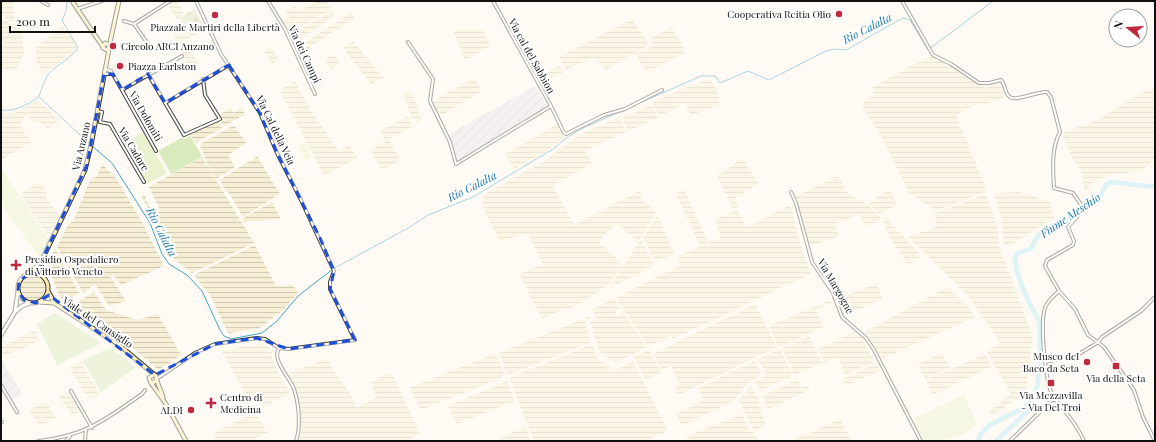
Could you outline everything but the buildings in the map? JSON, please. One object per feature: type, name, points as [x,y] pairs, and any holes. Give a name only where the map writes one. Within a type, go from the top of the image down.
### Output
[{"type":"main road","points":[[72,1],[97,40],[106,46]]},
{"type":"main road","name":"Via Anzano","points":[[27,275],[41,262],[78,187],[91,146],[106,63],[106,46],[110,37],[119,1]]},
{"type":"main road","points":[[41,262],[40,270],[46,283],[47,290],[45,297],[39,302],[30,303],[21,298],[18,291],[19,282],[27,275],[37,274],[43,278]]},
{"type":"main road","name":"Viale del Cansiglio","points":[[47,290],[54,303],[132,356],[156,377],[166,404]]},
{"type":"main road","name":"Viale del Cansiglio","points":[[39,302],[54,303]]},
{"type":"main road","name":"Viale del Cansiglio","points":[[132,356],[147,371],[149,378]]},
{"type":"main road","points":[[156,377],[153,383],[150,382],[149,378],[156,377]]},
{"type":"main road","name":"Viale del Cansiglio","points":[[150,382],[166,404],[186,441]]},
{"type":"street","points":[[41,1],[48,5]]},
{"type":"street","points":[[77,9],[102,1]]},
{"type":"street","points":[[134,24],[170,1]]},
{"type":"street","name":"Via Cal della Veia","points":[[196,1],[219,50],[260,112],[276,153],[301,200],[334,271],[330,282],[330,289],[354,339],[288,349],[279,348]]},
{"type":"street","name":"Via dei Campi","points":[[268,1],[285,29],[315,94]]},
{"type":"street","name":"Via cal del Sabbion","points":[[408,42],[433,79],[430,101],[450,142],[456,164],[551,106],[493,1]]},
{"type":"street","points":[[902,1],[933,55],[951,64],[979,83],[989,83],[1001,80],[1009,96],[1012,98],[1040,91],[1047,92],[1051,97],[1060,132],[1055,143],[1053,170],[1054,188],[1073,193],[1084,208],[1068,226],[1074,241],[1073,245],[1045,263],[1050,276],[1059,291],[1071,303],[1088,335],[1104,347],[1136,393],[1143,417],[1155,441]]},
{"type":"street","points":[[124,21],[134,24],[148,44]]},
{"type":"street","points":[[122,90],[182,56]]},
{"type":"street","points":[[165,102],[228,65]]},
{"type":"street","points":[[105,68],[110,70],[113,74]]},
{"type":"street","points":[[104,74],[113,74]]},
{"type":"street","name":"Via Dolomiti","points":[[113,74],[156,151]]},
{"type":"street","points":[[148,74],[184,135],[220,119],[205,95],[203,79]]},
{"type":"street","points":[[551,106],[564,133],[566,134],[604,115],[625,109],[662,90]]},
{"type":"street","name":"Via Cadore","points":[[97,111],[102,112],[100,122],[110,124],[144,182]]},
{"type":"street","name":"Via Margogne","points":[[791,192],[796,203],[812,262],[833,293],[842,317],[860,332],[874,350],[921,441]]},
{"type":"street","points":[[15,312],[18,291]]},
{"type":"street","points":[[1059,291],[1045,308],[1042,331],[1046,373],[1054,398],[1064,408],[1084,441]]},
{"type":"street","points":[[1046,362],[1077,355],[1099,342],[1102,337],[1140,311],[1155,297]]},
{"type":"street","points":[[1,335],[15,312],[22,306],[30,303]]},
{"type":"street","points":[[156,377],[195,353],[215,344],[257,338],[266,339],[279,348],[277,354],[285,376],[293,385],[300,425],[296,441]]},
{"type":"street","points":[[1,385],[17,412]]},
{"type":"street","points":[[38,441],[70,436],[92,428],[142,394],[145,390]]},
{"type":"street","points":[[70,391],[92,428]]},
{"type":"street","points":[[1010,441],[1054,398]]},
{"type":"street","points":[[85,441],[86,430]]},
{"type":"street","points":[[66,441],[70,436]]},
{"type":"highlighted area","points":[[229,65],[260,113],[277,153],[320,238],[334,271],[330,289],[355,340],[288,349],[257,338],[215,344],[155,375],[49,295],[36,303],[24,300],[18,291],[19,282],[27,275],[39,273],[41,262],[87,165],[104,74],[113,74],[122,90],[148,74],[165,103]]},
{"type":"shaded area","points":[[1,1],[13,1],[15,21],[11,22],[1,15]]},
{"type":"shaded area","points":[[172,1],[177,1],[185,15],[177,20],[168,4]]},
{"type":"shaded area","points":[[318,1],[326,1],[331,10],[289,33],[282,21],[289,17],[286,12],[296,6],[299,11]]},
{"type":"shaded area","points":[[332,11],[334,16],[294,43],[291,35]]},
{"type":"shaded area","points":[[352,12],[354,18],[297,56],[295,49]]},
{"type":"shaded area","points":[[1,18],[11,24],[18,24],[22,34],[24,54],[16,70],[1,70],[1,43],[5,43],[1,41]]},
{"type":"shaded area","points":[[632,19],[649,45],[606,70],[594,57],[566,70],[559,57]]},
{"type":"shaded area","points":[[182,21],[191,37],[185,41],[199,64],[189,69],[180,53],[183,51],[170,29]]},
{"type":"shaded area","points":[[63,26],[77,46],[76,49],[69,57],[42,73],[36,60],[36,46]]},
{"type":"shaded area","points":[[672,27],[686,52],[646,73],[636,54],[653,45],[649,39]]},
{"type":"shaded area","points":[[483,29],[490,46],[465,60],[453,30]]},
{"type":"shaded area","points":[[353,41],[384,78],[371,84],[343,48]]},
{"type":"shaded area","points":[[271,47],[279,60],[272,64],[264,51]]},
{"type":"shaded area","points":[[334,54],[340,63],[331,69],[325,60]]},
{"type":"shaded area","points":[[932,56],[986,88],[999,82],[1005,97],[984,105],[979,103],[956,115],[987,191],[935,211],[909,192],[882,138],[861,104],[875,94],[872,88],[909,66]]},
{"type":"shaded area","name":"Piazza Earlston","points":[[125,57],[130,68],[115,75],[110,65]]},
{"type":"shaded area","points":[[560,65],[563,72],[544,81],[542,78],[550,70]]},
{"type":"shaded area","points":[[474,78],[482,91],[439,117],[432,102]]},
{"type":"shaded area","points":[[710,79],[717,91],[719,105],[691,115],[685,103],[659,116],[652,103],[680,90]]},
{"type":"shaded area","points":[[295,81],[306,103],[339,152],[350,145],[357,158],[324,176],[280,91]]},
{"type":"shaded area","points":[[535,86],[548,108],[456,161],[448,136],[449,134]]},
{"type":"shaded area","points":[[1153,88],[1155,91],[1154,160],[1141,171],[1109,175],[1092,183],[1085,192],[1082,172],[1075,163],[1063,137],[1063,133],[1098,120],[1137,95]]},
{"type":"shaded area","points":[[403,93],[413,93],[422,120],[417,123],[415,118],[412,119]]},
{"type":"shaded area","points":[[35,102],[41,103],[60,120],[48,129],[41,123],[33,121],[26,115],[21,122],[21,128],[32,142],[1,160],[1,114],[14,113]]},
{"type":"shaded area","points":[[651,105],[658,118],[628,131],[622,118]]},
{"type":"shaded area","points":[[231,108],[234,113],[242,108],[245,114],[224,126],[218,116]]},
{"type":"shaded area","points":[[408,116],[412,127],[385,141],[380,131]]},
{"type":"shaded area","points":[[620,117],[626,132],[585,150],[592,164],[553,185],[574,225],[639,191],[642,196],[641,198],[656,213],[638,242],[616,223],[598,241],[623,265],[606,287],[570,309],[566,308],[542,319],[519,274],[543,264],[527,233],[500,242],[482,206],[483,198],[487,193],[543,162],[579,135]]},
{"type":"shaded area","points":[[217,119],[222,128],[196,143],[190,135]]},
{"type":"shaded area","points":[[557,124],[565,137],[544,153],[514,169],[505,154]]},
{"type":"shaded area","points":[[234,125],[246,143],[228,155],[235,167],[216,179],[208,166],[200,144]]},
{"type":"shaded area","points":[[389,140],[401,160],[382,170],[370,150]]},
{"type":"shaded area","points":[[257,156],[280,194],[243,217],[229,193],[224,189],[220,180]]},
{"type":"shaded area","points":[[202,157],[254,243],[192,273],[172,258],[154,218],[141,196],[144,194],[154,216],[158,214],[160,210],[149,187]]},
{"type":"shaded area","points":[[742,158],[759,183],[735,198],[739,207],[733,209],[716,174],[722,173]]},
{"type":"shaded area","points":[[102,164],[116,178],[142,222],[164,266],[121,285],[113,274],[110,276],[126,301],[109,306],[95,284],[83,293],[57,247],[68,225],[74,220],[91,178],[97,177]]},
{"type":"shaded area","points":[[838,176],[848,194],[863,201],[880,216],[881,220],[865,227],[860,214],[835,224],[839,236],[809,247],[795,196]]},
{"type":"shaded area","points":[[40,182],[46,192],[47,199],[59,216],[48,236],[20,194]]},
{"type":"shaded area","points":[[684,189],[708,242],[700,246],[676,194]]},
{"type":"shaded area","points":[[890,190],[898,205],[880,214],[868,204],[877,200],[876,197]]},
{"type":"shaded area","points":[[1020,192],[1050,202],[1054,218],[1011,245],[1004,245],[1002,218],[994,195],[996,193]]},
{"type":"shaded area","points":[[986,194],[997,225],[1000,249],[1030,328],[1032,339],[1026,393],[991,416],[989,412],[1011,394],[987,352],[1000,343],[969,297],[908,237],[938,226],[934,214]]},
{"type":"shaded area","points":[[272,202],[281,219],[244,222],[242,219]]},
{"type":"shaded area","points":[[790,205],[811,274],[673,339],[671,336],[648,346],[616,298],[680,265],[678,256],[721,237],[715,220],[737,210],[747,227]]},
{"type":"shaded area","points":[[658,215],[674,254],[656,262],[643,237]]},
{"type":"shaded area","points":[[886,217],[921,256],[908,265],[891,240],[882,220]]},
{"type":"shaded area","points":[[641,239],[654,266],[610,288],[610,286]]},
{"type":"shaded area","points":[[255,245],[276,286],[293,285],[298,293],[284,309],[258,329],[228,333],[211,297],[194,275]]},
{"type":"shaded area","points":[[55,248],[79,293],[67,300],[60,297],[47,264]]},
{"type":"shaded area","points":[[33,276],[42,279],[45,288],[42,297],[33,300],[24,297],[21,288],[24,279]]},
{"type":"shaded area","points":[[877,284],[883,299],[843,316],[837,299]]},
{"type":"shaded area","points":[[947,287],[968,306],[975,317],[882,359],[867,334],[867,331]]},
{"type":"shaded area","points":[[94,292],[106,310],[138,320],[158,314],[181,355],[158,370],[123,339],[84,312],[78,302]]},
{"type":"shaded area","points":[[614,298],[621,309],[615,312],[617,316],[623,312],[647,347],[615,363],[600,352],[590,322],[597,319],[592,309]]},
{"type":"shaded area","points":[[830,300],[832,303],[816,310],[824,327],[779,347],[769,326]]},
{"type":"shaded area","points":[[755,304],[777,347],[678,395],[675,388],[679,382],[671,366],[662,370],[653,354]]},
{"type":"shaded area","points":[[590,316],[591,318],[585,322],[591,342],[508,375],[499,353]]},
{"type":"shaded area","points":[[35,330],[40,340],[17,352],[16,350],[3,356],[1,347]]},
{"type":"shaded area","points":[[855,332],[862,338],[875,362],[845,375],[838,357],[824,363],[818,349]]},
{"type":"shaded area","points":[[809,336],[822,363],[795,375],[782,348]]},
{"type":"shaded area","points":[[263,344],[269,347],[278,373],[290,392],[263,408],[256,395],[247,397],[221,350]]},
{"type":"shaded area","points":[[592,344],[598,359],[614,371],[633,361],[668,431],[645,441],[534,441],[509,378]]},
{"type":"shaded area","points":[[649,349],[661,372],[646,381],[634,357]]},
{"type":"shaded area","points":[[780,349],[793,376],[760,391],[755,381],[766,375],[758,359]]},
{"type":"shaded area","points":[[496,353],[505,376],[421,410],[409,388]]},
{"type":"shaded area","points":[[942,353],[950,368],[925,379],[918,364]]},
{"type":"shaded area","points":[[985,354],[992,367],[932,395],[926,380]]},
{"type":"shaded area","points":[[329,358],[332,368],[350,393],[356,408],[377,398],[371,382],[392,373],[420,434],[406,441],[298,441],[302,426],[296,387],[286,374]]},
{"type":"shaded area","points":[[1,359],[23,395],[12,401],[1,383]]},
{"type":"shaded area","points":[[755,361],[762,375],[747,383],[735,400],[682,426],[676,414],[704,400],[698,388]]},
{"type":"shaded area","points":[[81,362],[100,395],[94,398],[92,396],[88,398],[70,368]]},
{"type":"shaded area","points":[[876,364],[880,371],[845,386],[842,379]]},
{"type":"shaded area","points":[[798,379],[801,388],[808,385],[810,390],[768,409],[762,396]]},
{"type":"shaded area","points":[[507,381],[515,401],[457,424],[448,406]]},
{"type":"shaded area","points":[[751,385],[758,398],[765,424],[755,432],[739,401]]},
{"type":"shaded area","points":[[69,392],[80,411],[72,416],[59,396]]},
{"type":"shaded area","points":[[46,402],[56,417],[41,426],[28,410]]},
{"type":"shaded area","points":[[255,412],[267,433],[250,441],[217,441],[214,433]]},
{"type":"shaded area","points":[[742,414],[748,427],[759,440],[689,441],[687,436]]},
{"type":"shaded area","points":[[840,419],[851,440],[849,441],[793,440]]},
{"type":"shaded area","points":[[526,427],[531,441],[496,441],[515,431]]},
{"type":"green space","points":[[194,9],[206,28],[191,37],[181,18]]},
{"type":"green space","points":[[143,132],[167,173],[147,184],[123,144]]},
{"type":"green space","points":[[190,136],[201,154],[201,157],[171,174],[158,151],[183,137],[184,139]]},
{"type":"green space","points":[[305,142],[312,157],[306,161],[298,146]]},
{"type":"green space","points":[[1,168],[50,241],[40,259],[1,203]]},
{"type":"green space","points":[[55,313],[101,343],[57,365],[37,324]]},
{"type":"green space","points":[[110,348],[125,358],[135,368],[101,392],[83,361]]},
{"type":"green space","points":[[964,395],[977,424],[972,429],[960,436],[924,441],[912,419]]},
{"type":"waterway","points":[[39,96],[49,74],[71,56],[78,48],[62,20],[66,11],[67,1]]},
{"type":"waterway","name":"Rio Calalta","points":[[92,146],[112,163],[150,223],[162,254],[169,264],[187,275],[202,291],[220,330],[224,336],[231,339],[262,333],[277,321],[298,296],[333,269],[410,227],[428,215],[473,197],[553,149],[569,136],[585,127],[701,76],[715,76],[720,83],[748,71],[769,80],[826,51],[836,49],[846,50],[903,18],[910,20],[928,50],[993,1]]},
{"type":"waterway","points":[[1,110],[11,110],[21,107],[38,97]]},
{"type":"waterway","name":"Rio Calalta","points":[[39,97],[90,144]]},
{"type":"waterway","name":"Fiume Meschio","points":[[978,441],[982,433],[988,427],[995,422],[1021,410],[1028,404],[1033,398],[1038,382],[1040,362],[1040,324],[1019,279],[1016,264],[1017,254],[1031,248],[1039,234],[1100,197],[1106,185],[1110,182],[1155,187]]},
{"type":"waterway","points":[[996,441],[1028,411],[1034,397]]},
{"type":"place","name":"Cooperativa Reitia Olio","points":[[839,14]]},
{"type":"place","name":"Piazzale Martiri della Libertà","points":[[215,15]]},
{"type":"place","name":"Circolo ARCI Anzano","points":[[113,46]]},
{"type":"place","name":"Piazza Earlston","points":[[120,66]]},
{"type":"place","name":"Presidio Ospedaliero di Vittorio Veneto","points":[[16,265]]},
{"type":"place","name":"Museo del Baco da Seta","points":[[1087,362]]},
{"type":"place","name":"Via della Seta","points":[[1116,366]]},
{"type":"place","name":"Via Mezzavilla - Via Del Troi","points":[[1051,383]]},
{"type":"place","name":"Centro di Medicina","points":[[211,403]]},
{"type":"place","name":"ALDI","points":[[191,410]]}]
